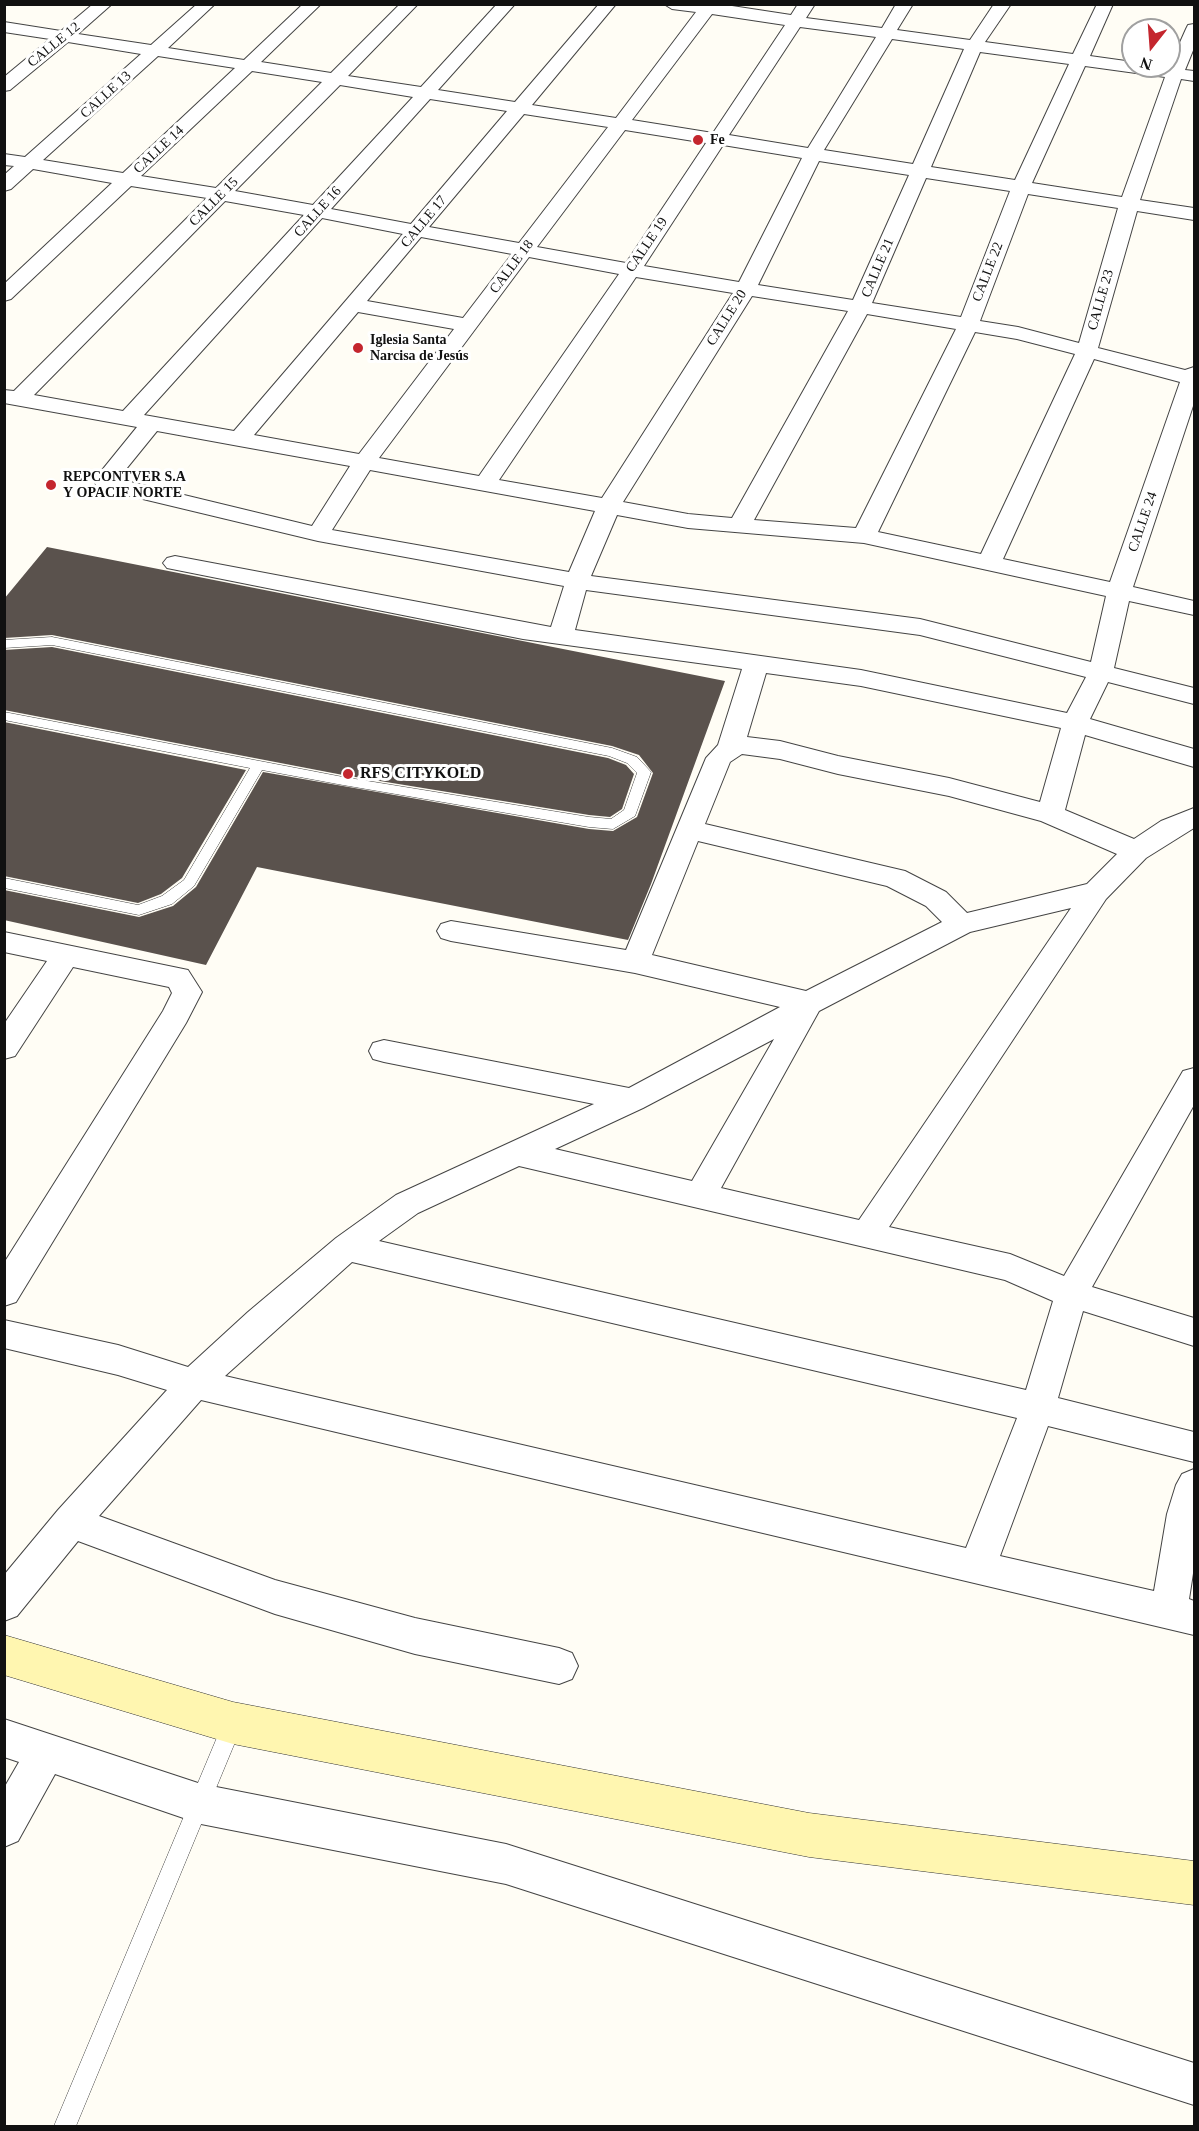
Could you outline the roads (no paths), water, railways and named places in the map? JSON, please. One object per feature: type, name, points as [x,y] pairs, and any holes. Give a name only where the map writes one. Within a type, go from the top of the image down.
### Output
[{"type":"street","name":"CALLE 12","points":[[4,86],[104,4]]},
{"type":"street","name":"CALLE 13","points":[[4,185],[207,4]]},
{"type":"street","name":"CALLE 14","points":[[4,295],[313,4]]},
{"type":"street","name":"CALLE 15","points":[[11,398],[221,195],[410,4]]},
{"type":"street","name":"CALLE 16","points":[[128,419],[507,4]]},
{"type":"street","name":"CALLE 17","points":[[239,440],[608,4]]},
{"type":"street","points":[[672,4],[709,7],[886,34],[1185,74]]},
{"type":"street","name":"CALLE 19","points":[[485,484],[631,270],[807,4]]},
{"type":"street","name":"CALLE 20","points":[[561,636],[577,581],[609,506],[745,290],[813,154],[905,4]]},
{"type":"street","name":"CALLE 21","points":[[739,525],[860,308],[974,45],[1003,4]]},
{"type":"street","name":"CALLE 22","points":[[864,536],[968,325],[1021,187],[1105,4]]},
{"type":"street","name":"CALLE 18","points":[[318,534],[364,462],[709,7]]},
{"type":"street","points":[[4,27],[1194,214]]},
{"type":"street","name":"CALLE 23","points":[[989,563],[1087,351],[1129,204],[1185,74],[1194,28]]},
{"type":"street","points":[[4,159],[221,195],[745,290],[1018,333],[1194,377]]},
{"type":"street","points":[[353,305],[468,325]]},
{"type":"street","name":"CALLE 24","points":[[1050,814],[1076,723],[1101,672],[1119,592],[1194,377]]},
{"type":"street","points":[[11,398],[688,520],[864,536],[1194,608]]},
{"type":"street","points":[[152,423],[105,480],[105,483],[318,534],[577,581],[920,627],[1194,696]]},
{"type":"street","points":[[175,563],[561,636],[861,678],[1076,723],[1194,758]]},
{"type":"street","points":[[730,749],[757,663]]},
{"type":"street","points":[[635,962],[719,758],[730,749],[740,745],[780,750],[838,765],[949,787],[1050,814],[1136,851]]},
{"type":"street","points":[[866,1235],[1096,892],[1136,851],[1171,828],[1194,817]]},
{"type":"street","points":[[691,830],[895,878],[936,899],[962,924]]},
{"type":"street","points":[[4,1604],[71,1522],[194,1384],[260,1322],[347,1246],[406,1204],[632,1100],[770,1028],[809,1003],[962,924],[1096,892]]},
{"type":"street","points":[[451,931],[635,962],[809,1003]]},
{"type":"street","points":[[4,942],[178,978],[187,992],[176,1015],[4,1292]]},
{"type":"street","points":[[4,1048],[67,954]]},
{"type":"street","points":[[700,1196],[809,1003]]},
{"type":"street","points":[[384,1051],[632,1100]]},
{"type":"street","points":[[977,1567],[1038,1408],[1071,1294],[1194,1079]]},
{"type":"street","points":[[518,1153],[1010,1268],[1071,1294],[1194,1332]]},
{"type":"street","points":[[347,1246],[1038,1408],[1194,1447]]},
{"type":"street","points":[[4,1334],[118,1360],[194,1384],[1181,1615],[1185,1514],[1194,1485]]},
{"type":"street","points":[[71,1522],[274,1597],[415,1636],[559,1666]]},
{"type":"street","points":[[4,1655],[233,1723],[809,1835],[1194,1883]]},
{"type":"street","points":[[4,1738],[201,1804],[506,1864],[1194,2085]]},
{"type":"street","points":[[4,1827],[46,1753]]},
{"type":"lane","points":[[4,644],[52,641],[612,752],[632,760],[644,772],[630,813],[613,824],[589,822],[258,765],[4,716]]},
{"type":"lane","points":[[4,883],[139,910],[167,900],[189,883],[258,765]]},
{"type":"lane","points":[[65,2127],[233,1723]]},
{"type":"place","name":"Fe","points":[[698,140]]},
{"type":"place","name":"Iglesia Santa Narcisa de Jesús","points":[[358,348]]},
{"type":"place","name":"REPCONTVER S.A Y OPACIF NORTE","points":[[51,485]]},
{"type":"place","name":"RFS CITYKOLD","points":[[348,774]]}]
